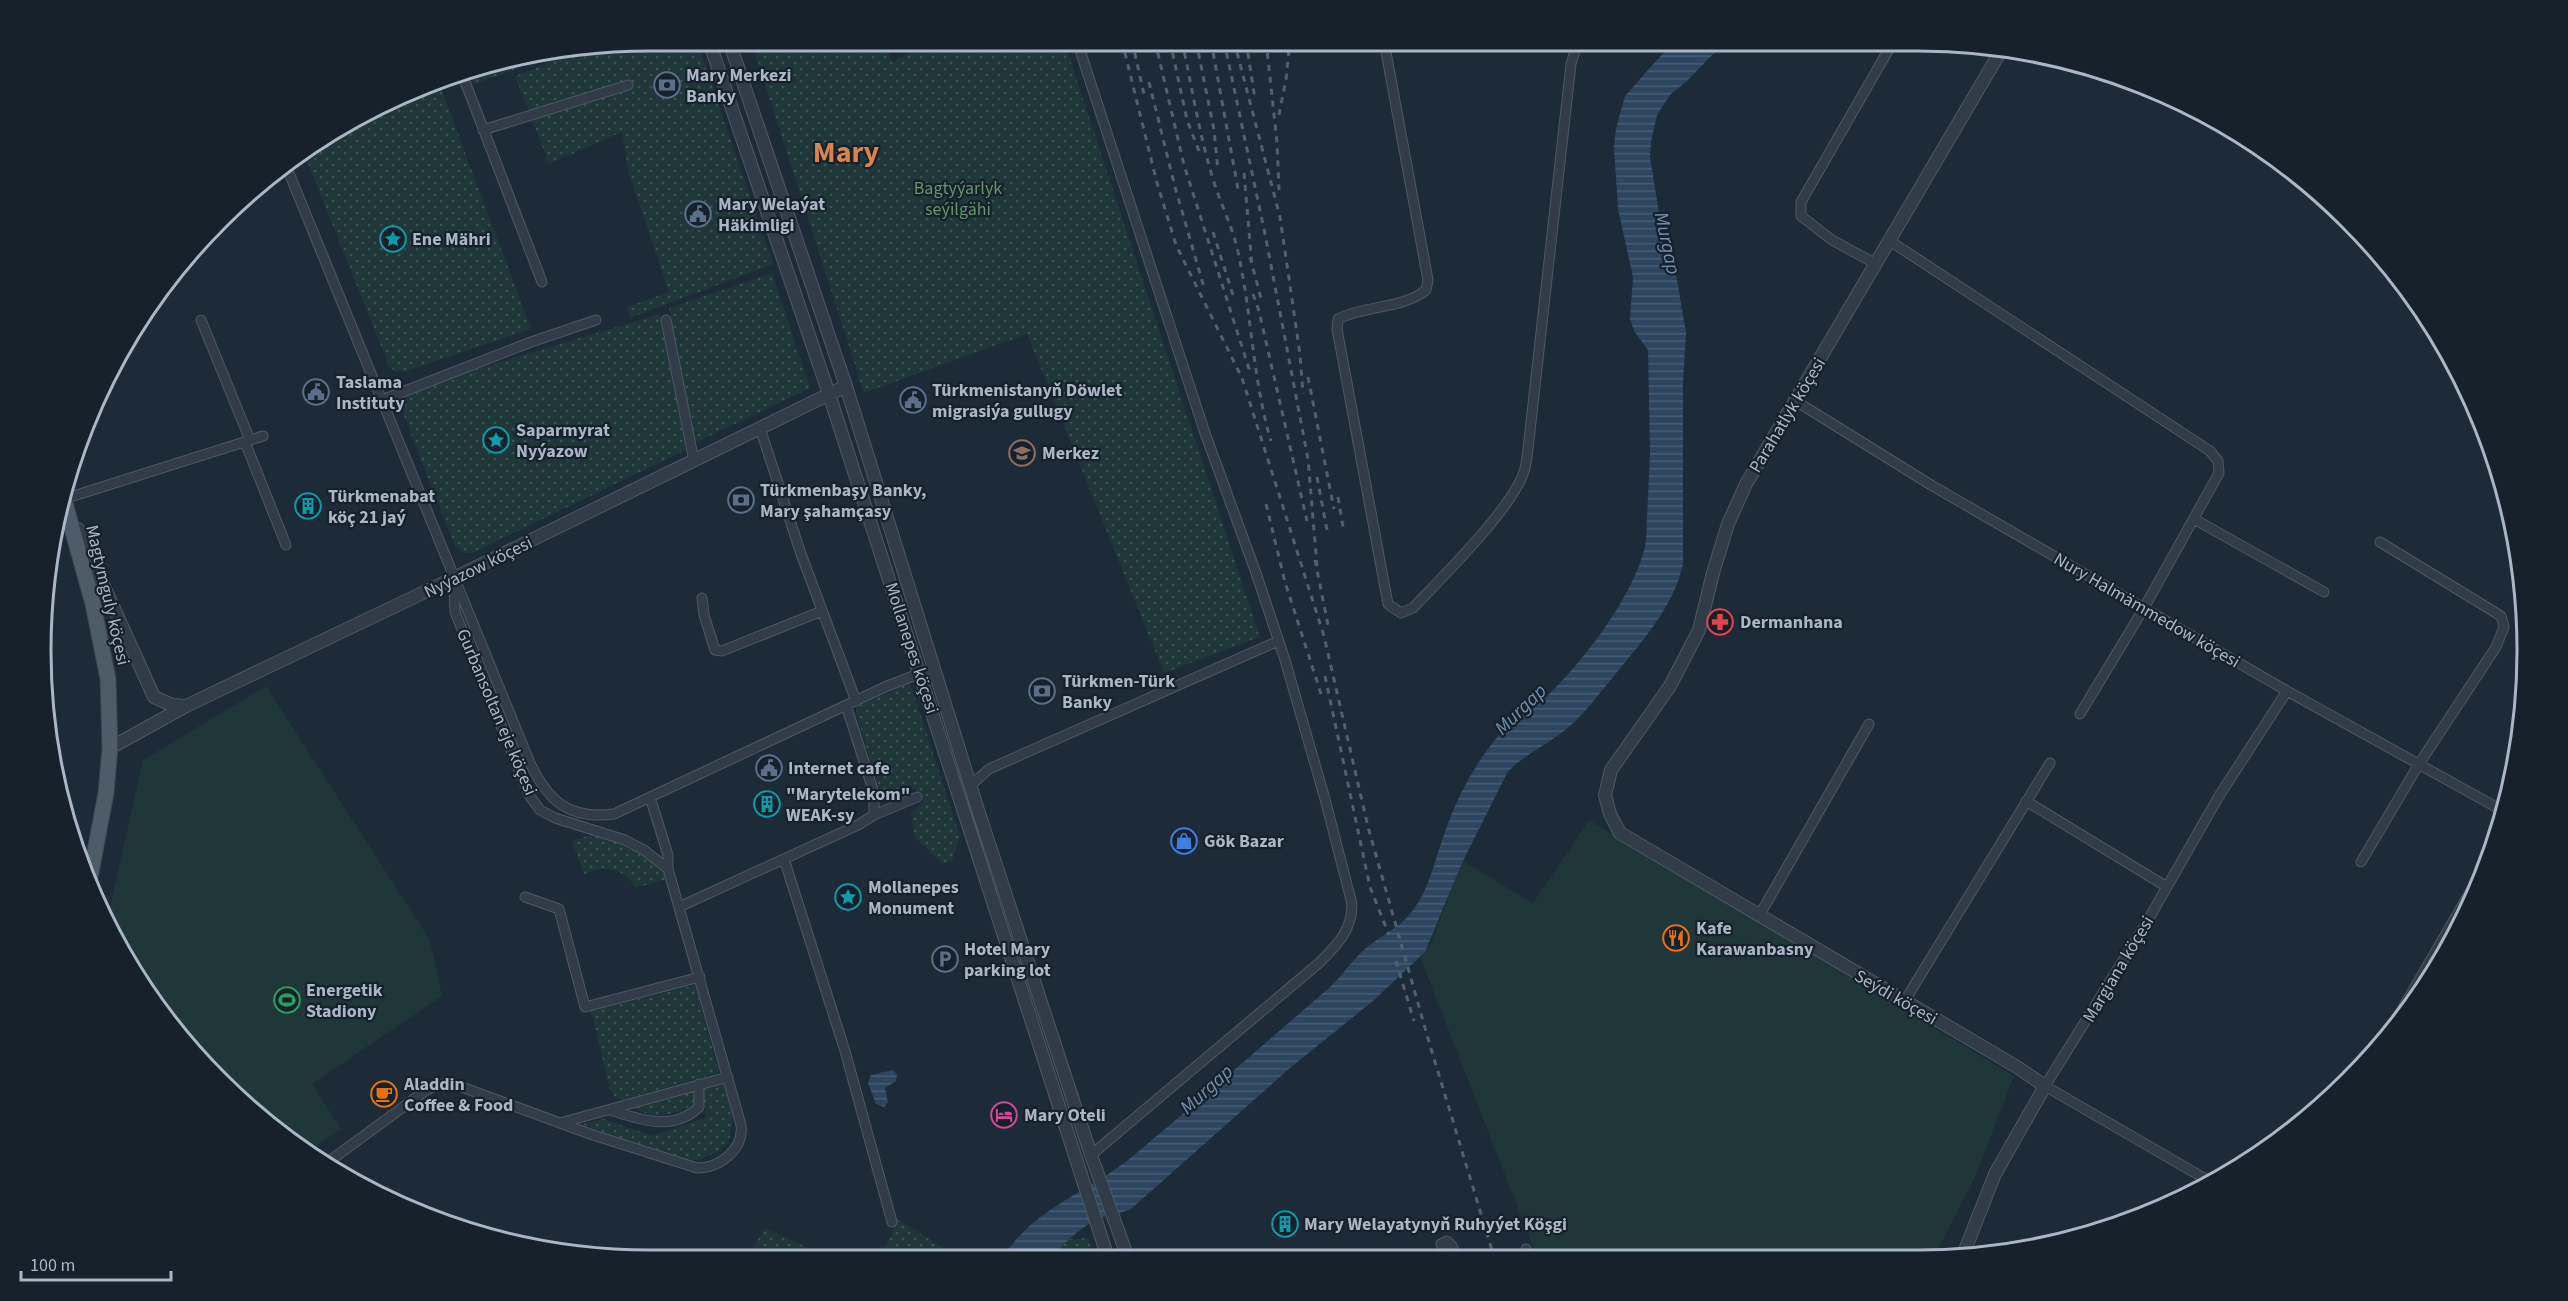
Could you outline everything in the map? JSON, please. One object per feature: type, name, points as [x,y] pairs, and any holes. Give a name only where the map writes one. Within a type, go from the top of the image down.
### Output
[{"type":"main road","name":"Magtymguly köçesi","points":[[67,514],[102,642],[108,679],[110,748],[99,841],[93,868]]},
{"type":"street","name":"Mollanepes köçesi","points":[[712,51],[926,671],[970,786],[1091,1155],[1125,1250]]},
{"type":"street","name":"Mollanepes köçesi","points":[[732,51],[846,386],[926,671],[1080,1173],[1106,1250]]},
{"type":"street","points":[[1080,51],[1204,433],[1256,573],[1278,641],[1322,789],[1352,904],[1352,917],[1348,932],[1319,963],[1091,1155]]},
{"type":"street","points":[[1386,51],[1428,280],[1426,290],[1417,298],[1350,313],[1338,319],[1337,329],[1388,604],[1401,613],[1413,608],[1485,528],[1512,495],[1524,472],[1531,429],[1571,64],[1575,51]]},
{"type":"street","points":[[1876,264],[1832,240],[1801,216],[1802,202],[1888,51]]},
{"type":"street","name":"Parahatlyk köçesi","points":[[1605,795],[1611,770],[1670,686],[1699,630],[1728,524],[1746,484],[1998,56]]},
{"type":"street","points":[[465,81],[542,282]]},
{"type":"street","points":[[483,130],[628,86]]},
{"type":"street","name":"Gurbansoltan eje köçesi","points":[[289,173],[541,787],[555,802],[599,816],[614,814],[846,705],[926,671]]},
{"type":"street","points":[[1890,241],[2210,451],[2218,461],[2219,473],[2194,519],[2080,714]]},
{"type":"street","points":[[201,320],[286,545]]},
{"type":"street","points":[[381,400],[531,342],[596,320]]},
{"type":"street","points":[[666,320],[694,461]]},
{"type":"street","name":"Nyýazow köçesi","points":[[110,748],[186,706],[846,386]]},
{"type":"street","name":"Nury Halmämmedow köçesi","points":[[1794,400],[1931,485],[2287,691],[2497,807]]},
{"type":"street","points":[[760,428],[822,611],[856,701]]},
{"type":"street","points":[[71,496],[263,436]]},
{"type":"street","points":[[68,509],[154,698],[172,705],[186,706]]},
{"type":"street","points":[[2194,519],[2324,592]]},
{"type":"street","points":[[2361,862],[2419,764],[2496,646],[2504,627],[2501,616],[2379,542]]},
{"type":"street","name":"Gurbansoltan eje köçesi","points":[[454,578],[456,612],[529,795],[540,810],[555,818],[625,840],[644,850],[668,869]]},
{"type":"street","points":[[702,598],[706,623],[715,650],[722,651],[822,611]]},
{"type":"street","points":[[970,786],[989,769],[1278,641]]},
{"type":"street","name":"Margiana köçesi","points":[[1966,1248],[1995,1174],[2045,1086],[2167,887],[2219,796],[2287,691]]},
{"type":"street","points":[[846,705],[874,794],[874,815]]},
{"type":"street","points":[[1759,916],[1869,724]]},
{"type":"street","points":[[1904,1002],[2050,763]]},
{"type":"street","name":"Seýdi köçesi","points":[[1605,795],[1610,813],[1620,833],[2017,1067],[2045,1086],[2204,1177]]},
{"type":"street","points":[[333,1159],[425,1091],[439,1084],[459,1086],[559,1123],[697,1168],[704,1168],[731,1153],[741,1137],[741,1125],[668,869],[668,855],[650,797]]},
{"type":"street","points":[[679,907],[917,797]]},
{"type":"street","points":[[2026,801],[2167,887]]},
{"type":"street","points":[[784,859],[845,1051],[892,1221]]},
{"type":"street","points":[[525,897],[559,909],[585,1007],[700,977]]},
{"type":"street","points":[[559,1123],[728,1077]]},
{"type":"street","points":[[608,1110],[645,1121],[659,1123],[674,1120],[687,1116],[699,1107],[699,1084]]},
{"type":"street","points":[[1443,1250],[1441,1244],[1447,1241],[1454,1250]]},
{"type":"green space","points":[[700,51],[773,264],[630,318],[627,307],[669,292],[629,174],[622,132],[549,164],[515,76],[572,56],[611,52]]},
{"type":"green space","name":"Bagtyýarlyk seýilgähi","points":[[754,51],[888,51],[892,62],[913,51],[1067,51],[1260,637],[1164,673],[1027,334],[864,393]]},
{"type":"green space","points":[[533,63],[474,84],[472,78]]},
{"type":"green space","points":[[441,89],[531,329],[404,372],[396,372],[389,366],[307,160],[351,131],[385,113]]},
{"type":"green space","points":[[772,273],[810,388],[695,443],[669,308]]},
{"type":"green space","points":[[660,314],[686,450],[472,553],[462,553],[454,544],[402,411],[404,398],[410,389]]},
{"type":"green space","points":[[910,683],[960,836],[952,861],[942,864],[914,836],[911,813],[923,802],[922,794],[914,789],[887,799],[881,795],[856,713],[856,707]]},
{"type":"green space","points":[[266,686],[430,940],[442,996],[312,1084],[341,1129],[315,1147],[255,1101],[200,1046],[152,984],[110,909],[143,760]]},
{"type":"green space","points":[[1589,820],[2014,1076],[1975,1177],[1938,1249],[1534,1250],[1420,957],[1430,945],[1463,861],[1533,903]]},
{"type":"green space","points":[[600,832],[644,850],[671,878],[636,888],[625,876],[613,870],[599,869],[584,874],[572,841]]},
{"type":"green space","points":[[695,985],[719,1073],[623,1100],[616,1098],[610,1090],[591,1011]]},
{"type":"green space","points":[[724,1084],[733,1120],[729,1142],[717,1152],[698,1160],[677,1159],[581,1124],[604,1119],[652,1136],[707,1117],[701,1090]]},
{"type":"green space","points":[[692,1092],[695,1102],[692,1105],[670,1114],[654,1116],[635,1108]]},
{"type":"green space","points":[[898,1219],[946,1250],[867,1250],[886,1246]]},
{"type":"green space","points":[[765,1228],[813,1250],[752,1250]]},
{"type":"green space","points":[[1088,1238],[1092,1250],[1058,1250],[1068,1239]]},
{"type":"water","points":[[1665,51],[1718,51],[1670,95],[1657,115],[1651,142],[1650,157],[1659,213],[1675,268],[1686,332],[1683,384],[1683,564],[1672,596],[1643,641],[1581,716],[1507,773],[1463,861],[1425,952],[1373,1001],[1290,1068],[1131,1209],[1103,1217],[1088,1225],[1059,1250],[1008,1250],[1031,1225],[1047,1212],[1098,1181],[1133,1156],[1329,988],[1366,948],[1409,915],[1427,885],[1456,804],[1483,756],[1503,731],[1534,708],[1568,675],[1602,632],[1630,585],[1646,541],[1650,451],[1648,350],[1634,331],[1630,319],[1633,277],[1618,209],[1614,149],[1616,128],[1625,96]]},
{"type":"water","points":[[893,1070],[897,1075],[896,1081],[885,1088],[888,1102],[884,1107],[876,1104],[868,1083],[871,1075]]},
{"type":"railway","points":[[1124,51],[1157,183],[1176,245],[1242,378],[1324,636],[1368,827],[1429,1042],[1492,1250]]},
{"type":"railway","points":[[1134,51],[1144,94]]},
{"type":"railway","points":[[1157,51],[1184,165],[1251,375]]},
{"type":"railway","points":[[1172,51],[1187,120],[1199,151]]},
{"type":"railway","points":[[1184,51],[1208,162],[1237,247],[1260,396],[1271,441]]},
{"type":"railway","points":[[1198,51],[1214,130],[1218,171]]},
{"type":"railway","points":[[1213,51],[1238,189]]},
{"type":"railway","points":[[1226,51],[1265,234],[1308,459],[1317,566]]},
{"type":"railway","points":[[1237,51],[1280,217],[1300,354],[1303,394]]},
{"type":"railway","points":[[1248,51],[1255,99]]},
{"type":"railway","points":[[1267,51],[1277,142],[1279,190]]},
{"type":"railway","points":[[1279,115],[1289,51]]},
{"type":"railway","points":[[1149,82],[1175,187],[1205,291]]},
{"type":"railway","points":[[1244,173],[1252,266]]},
{"type":"railway","points":[[1213,232],[1233,295]]},
{"type":"railway","points":[[1250,257],[1262,302]]},
{"type":"railway","points":[[1253,294],[1259,311],[1307,521]]},
{"type":"railway","points":[[1308,377],[1334,509]]},
{"type":"railway","points":[[1317,477],[1328,535]]},
{"type":"railway","points":[[1338,497],[1343,527]]},
{"type":"railway","points":[[1266,504],[1285,582],[1322,697]]},
{"type":"railway","points":[[1315,560],[1329,630]]},
{"type":"railway","points":[[1325,676],[1370,887],[1389,935]]},
{"type":"railway","points":[[1396,961],[1414,1021]]},
{"type":"place","name":"Mary Merkezi Banky","points":[[667,85]]},
{"type":"place","name":"Mary Welaýat Häkimligi","points":[[698,214]]},
{"type":"place","name":"Ene Mähri","points":[[393,239]]},
{"type":"place","name":"Taslama Instituty","points":[[316,392]]},
{"type":"place","name":"Türkmenistanyň Döwlet migrasiýa gullugy","points":[[913,400]]},
{"type":"place","name":"Saparmyrat Nyýazow","points":[[496,440]]},
{"type":"place","name":"Merkez","points":[[1022,453]]},
{"type":"place","name":"Türkmenbaşy Banky, Mary şahamçasy","points":[[741,500]]},
{"type":"place","name":"Türkmenabat köç 21 jaý","points":[[308,506]]},
{"type":"place","name":"Dermanhana","points":[[1720,622]]},
{"type":"place","name":"Türkmen-Türk Banky","points":[[1042,691]]},
{"type":"place","name":"Internet cafe","points":[[769,768]]},
{"type":"place","name":"\"Marytelekom\" WEAK-sy","points":[[767,804]]},
{"type":"place","name":"Gök Bazar","points":[[1184,841]]},
{"type":"place","name":"Mollanepes Monument","points":[[848,897]]},
{"type":"place","name":"Kafe Karawanbasny","points":[[1676,938]]},
{"type":"place","name":"Hotel Mary parking lot","points":[[945,959]]},
{"type":"place","name":"Energetik Stadiony","points":[[287,1000]]},
{"type":"place","name":"Aladdin Coffee & Food","points":[[384,1094]]},
{"type":"place","name":"Mary Oteli","points":[[1004,1115]]},
{"type":"place","name":"Mary Welayatynyň Ruhyýet Köşgi","points":[[1285,1224]]},
{"type":"district","name":"Mary","points":[[846,152]]},
{"type":"water label","name":"Murgap","points":[[1668,243]]},
{"type":"water label","name":"Murgap","points":[[1520,709]]},
{"type":"water label","name":"Murgap","points":[[1206,1089]]}]
